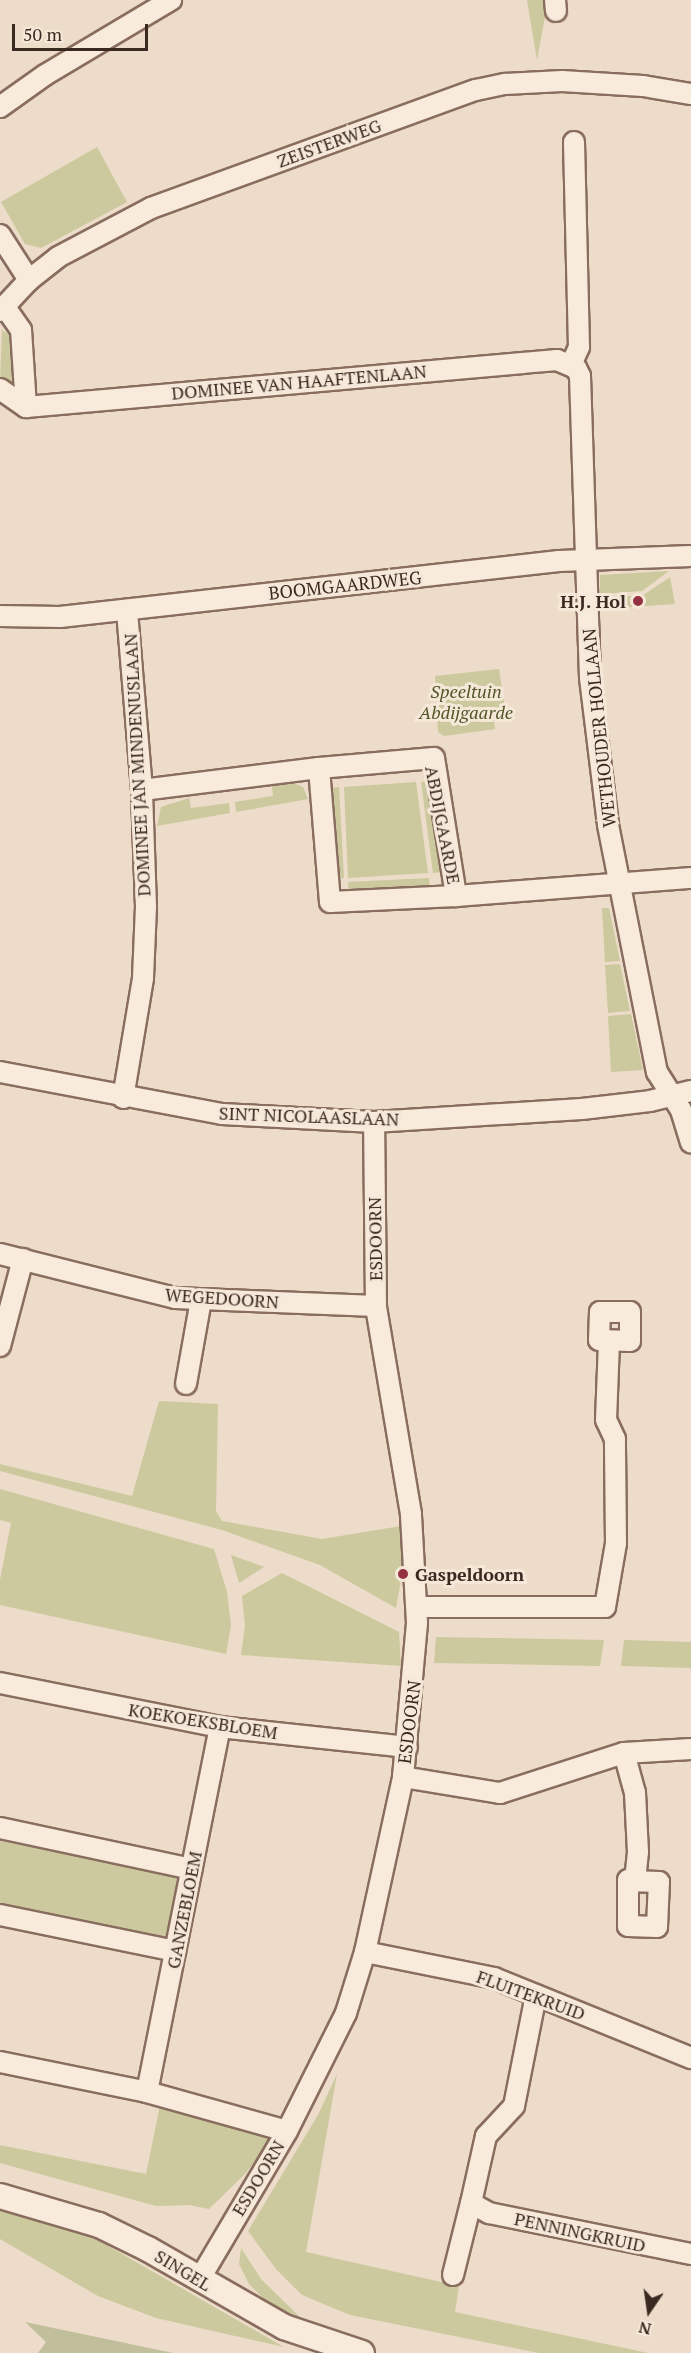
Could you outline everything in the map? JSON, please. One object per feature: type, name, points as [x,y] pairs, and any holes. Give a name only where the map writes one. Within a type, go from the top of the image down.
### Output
[{"type":"street","points":[[0,108],[45,75],[171,0]]},
{"type":"street","name":"ZEISTERWEG","points":[[2,308],[29,280],[78,244],[152,208],[476,90],[505,84],[562,81],[643,86],[691,94]]},
{"type":"street","points":[[571,365],[579,347],[574,142]]},
{"type":"street","points":[[0,234],[29,280]]},
{"type":"street","points":[[2,308],[21,330],[27,407]]},
{"type":"street","name":"DOMINEE VAN HAAFTENLAAN","points":[[27,407],[515,363],[557,360],[571,365]]},
{"type":"street","name":"WETHOUDER HOLLAAN","points":[[571,365],[580,376],[591,688],[619,886],[657,1072],[670,1096],[681,1110],[691,1143]]},
{"type":"street","points":[[0,389],[27,407]]},
{"type":"street","name":"BOOMGAARDWEG","points":[[0,616],[37,619],[585,559],[691,556]]},
{"type":"street","name":"DOMINEE JAN MINDENUSLAAN","points":[[123,1098],[145,950],[142,790],[127,610]]},
{"type":"street","name":"ABDIJGAARDE","points":[[142,790],[319,768],[434,758],[456,896]]},
{"type":"street","name":"ABDIJGAARDE","points":[[319,768],[330,902],[619,886],[691,878]]},
{"type":"street","name":"SINT NICOLAASLAAN","points":[[0,1072],[123,1098],[222,1114],[374,1122],[582,1109],[691,1091]]},
{"type":"street","name":"ESDOORN","points":[[200,2280],[287,2131],[346,2013],[365,1952],[403,1777],[416,1662],[417,1607],[411,1514],[376,1306],[374,1122]]},
{"type":"street","name":"WEGEDOORN","points":[[0,1254],[165,1296],[201,1300],[376,1306]]},
{"type":"street","points":[[0,1346],[23,1259]]},
{"type":"street","points":[[186,1384],[201,1300]]},
{"type":"street","points":[[417,1607],[605,1607],[616,1543],[615,1439],[606,1420],[609,1341]]},
{"type":"street","name":"KOEKOEKSBLOEM","points":[[0,1683],[220,1728],[407,1747]]},
{"type":"street","name":"GANZEBLOEM","points":[[147,2092],[220,1728]]},
{"type":"street","points":[[403,1777],[500,1793],[624,1753],[691,1749]]},
{"type":"street","points":[[624,1753],[635,1793],[638,1852],[635,1881]]},
{"type":"street","points":[[0,1828],[192,1869]]},
{"type":"street","points":[[0,1915],[175,1951]]},
{"type":"street","name":"FLUITEKRUID","points":[[365,1952],[494,1978],[691,2058]]},
{"type":"street","points":[[453,2275],[486,2136],[514,2106],[536,1995]]},
{"type":"street","points":[[0,2062],[147,2092],[287,2131]]},
{"type":"street","name":"SINGEL","points":[[0,2196],[99,2225],[284,2327],[363,2353]]},
{"type":"street","name":"PENNINGKRUID","points":[[471,2203],[489,2213],[691,2254]]},
{"type":"green space","points":[[527,0],[543,0],[545,17],[537,60]]},
{"type":"green space","points":[[97,147],[127,202],[41,248],[25,244],[1,202]]},
{"type":"green space","points":[[2,330],[14,338],[14,386],[11,389],[0,381]]},
{"type":"green space","points":[[669,571],[642,591],[600,594],[600,575]]},
{"type":"green space","points":[[670,577],[675,604],[601,609],[601,597],[632,596],[639,605],[642,596]]},
{"type":"green space","name":"Speeltuin Abdijgaarde","points":[[499,669],[506,714],[493,716],[495,729],[444,736],[438,732],[435,676]]},
{"type":"green space","points":[[430,781],[444,872],[433,873],[421,782]]},
{"type":"green space","points":[[416,782],[428,873],[348,878],[344,787]]},
{"type":"green space","points":[[293,783],[303,787],[308,799],[236,812],[235,802],[273,796],[272,786]]},
{"type":"green space","points":[[339,787],[344,878],[334,879],[329,795],[331,788]]},
{"type":"green space","points":[[189,798],[191,808],[229,803],[230,813],[157,826],[161,807]]},
{"type":"green space","points":[[429,878],[430,889],[349,894],[348,882]]},
{"type":"green space","points":[[602,908],[609,908],[620,961],[605,962]]},
{"type":"green space","points":[[620,964],[630,1011],[608,1013],[605,965]]},
{"type":"green space","points":[[631,1014],[643,1070],[611,1072],[608,1016]]},
{"type":"green space","points":[[159,1401],[218,1404],[216,1511],[222,1521],[322,1539],[401,1526],[405,1557],[396,1608],[320,1565],[222,1530],[0,1471],[0,1464],[132,1496]]},
{"type":"green space","points":[[0,1489],[214,1549],[227,1592],[231,1625],[226,1654],[0,1605],[0,1580],[11,1523],[0,1520]]},
{"type":"green space","points":[[231,1555],[264,1567],[239,1583]]},
{"type":"green space","points":[[282,1573],[399,1632],[401,1666],[241,1655],[245,1626],[242,1596]]},
{"type":"green space","points":[[436,1637],[604,1640],[600,1666],[434,1663]]},
{"type":"green space","points":[[624,1640],[691,1642],[691,1668],[621,1666]]},
{"type":"green space","points":[[0,1841],[183,1876],[172,1941],[0,1905]]},
{"type":"green space","points":[[337,2074],[306,2252],[459,2286],[455,2312],[648,2353],[539,2353],[350,2315],[302,2295],[276,2269],[248,2231],[318,2115]]},
{"type":"green space","points":[[160,2105],[250,2127],[273,2139],[244,2175],[209,2209],[189,2205],[156,2206],[0,2163],[0,2145],[146,2174]]},
{"type":"green space","points":[[0,2208],[73,2229],[103,2243],[284,2347],[156,2318],[98,2296],[0,2239]]},
{"type":"green space","points":[[241,2248],[261,2279],[307,2324],[270,2305],[249,2284],[239,2264]]},
{"type":"shaded area","points":[[25,2322],[173,2353],[38,2353],[46,2342]]},
{"type":"place","name":"H.J. Hol","points":[[638,601]]},
{"type":"place","name":"Gaspeldoorn","points":[[403,1574]]}]
